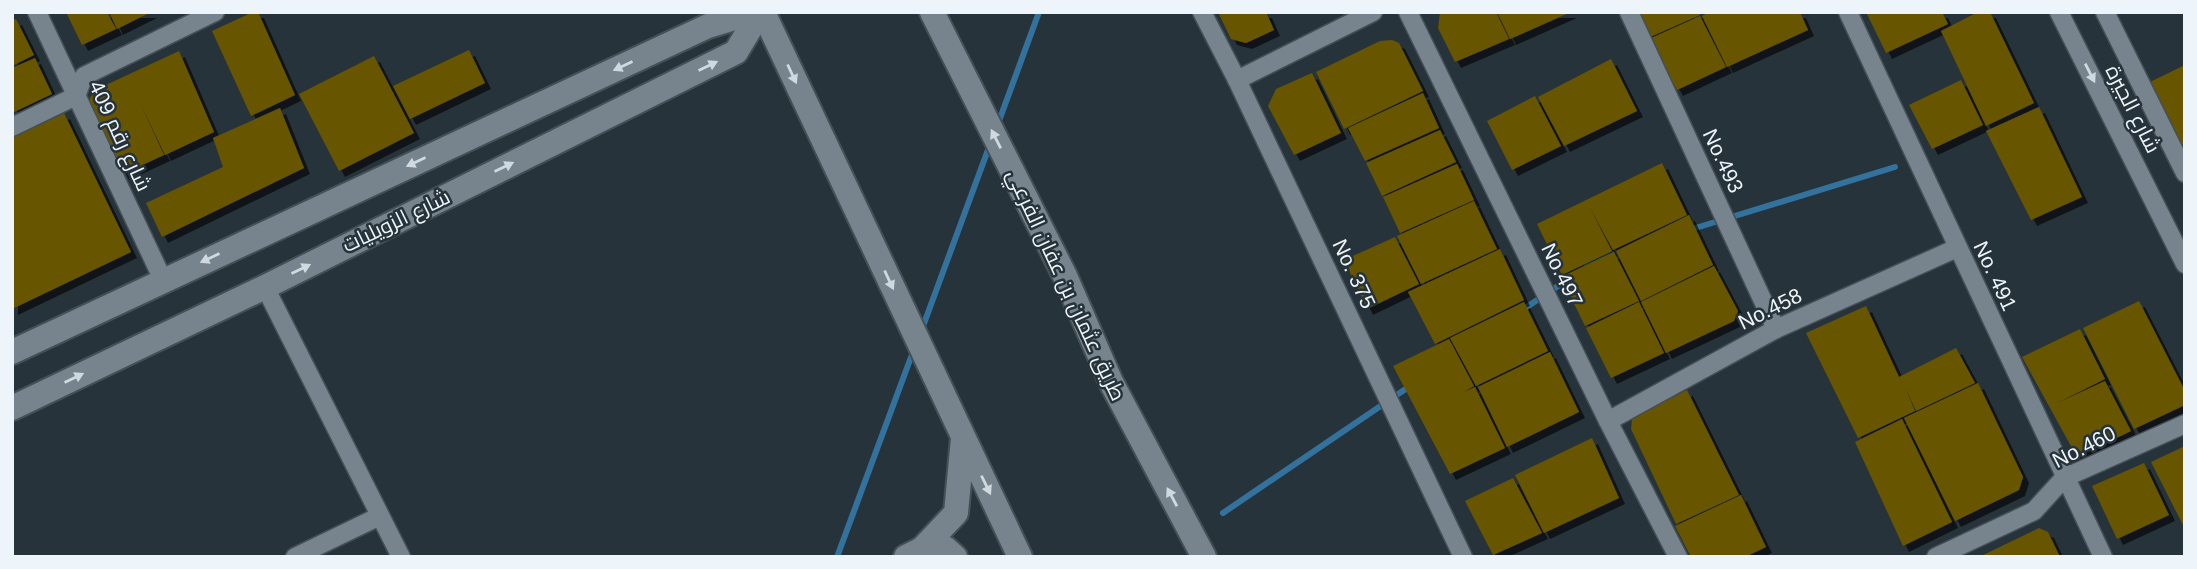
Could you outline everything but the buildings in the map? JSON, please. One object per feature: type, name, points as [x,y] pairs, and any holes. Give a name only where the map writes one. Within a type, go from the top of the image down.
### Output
[{"type":"street","name":"شارع رقم 409","points":[[37,12],[163,279]]},
{"type":"street","points":[[12,127],[76,96],[84,76],[215,12]]},
{"type":"street","name":"شارع الزويليات","points":[[12,352],[708,26],[754,12]]},
{"type":"street","points":[[761,12],[1020,557]]},
{"type":"street","name":"شارع الزويليات","points":[[12,408],[265,287],[736,52],[761,12]]},
{"type":"street","name":"طريق عثمان بن عفان الفرعي","points":[[932,12],[1065,276],[1111,382],[1204,557]]},
{"type":"street","name":"No. 375","points":[[1202,12],[1237,80],[1463,557]]},
{"type":"street","points":[[1237,80],[1373,12]]},
{"type":"street","name":"No.497","points":[[1408,12],[1608,421],[1678,557]]},
{"type":"street","name":"No.493","points":[[1629,12],[1776,329]]},
{"type":"street","name":"No. 491","points":[[1848,12],[2064,478],[2104,557]]},
{"type":"street","name":"شارع الجيرة","points":[[2059,12],[2185,264]]},
{"type":"street","name":"شارع الجيرة","points":[[2105,12],[2185,173]]},
{"type":"street","name":"No.458","points":[[1608,421],[1776,329],[1957,248]]},
{"type":"street","points":[[265,287],[401,557]]},
{"type":"street","name":"No.460","points":[[1936,557],[2034,511],[2064,478],[2185,424]]},
{"type":"street","points":[[914,553],[956,513],[963,437]]},
{"type":"street","points":[[295,557],[380,516]]},
{"type":"street","points":[[914,553],[945,548],[955,557]]},
{"type":"waterway","points":[[999,121],[1039,12]]},
{"type":"waterway","points":[[922,329],[989,147]]},
{"type":"waterway","points":[[1689,230],[1895,167]]},
{"type":"waterway","points":[[1587,266],[1612,254]]},
{"type":"waterway","points":[[1521,311],[1570,278]]},
{"type":"waterway","points":[[837,557],[914,349]]},
{"type":"waterway","points":[[1223,513],[1410,386]]}]
